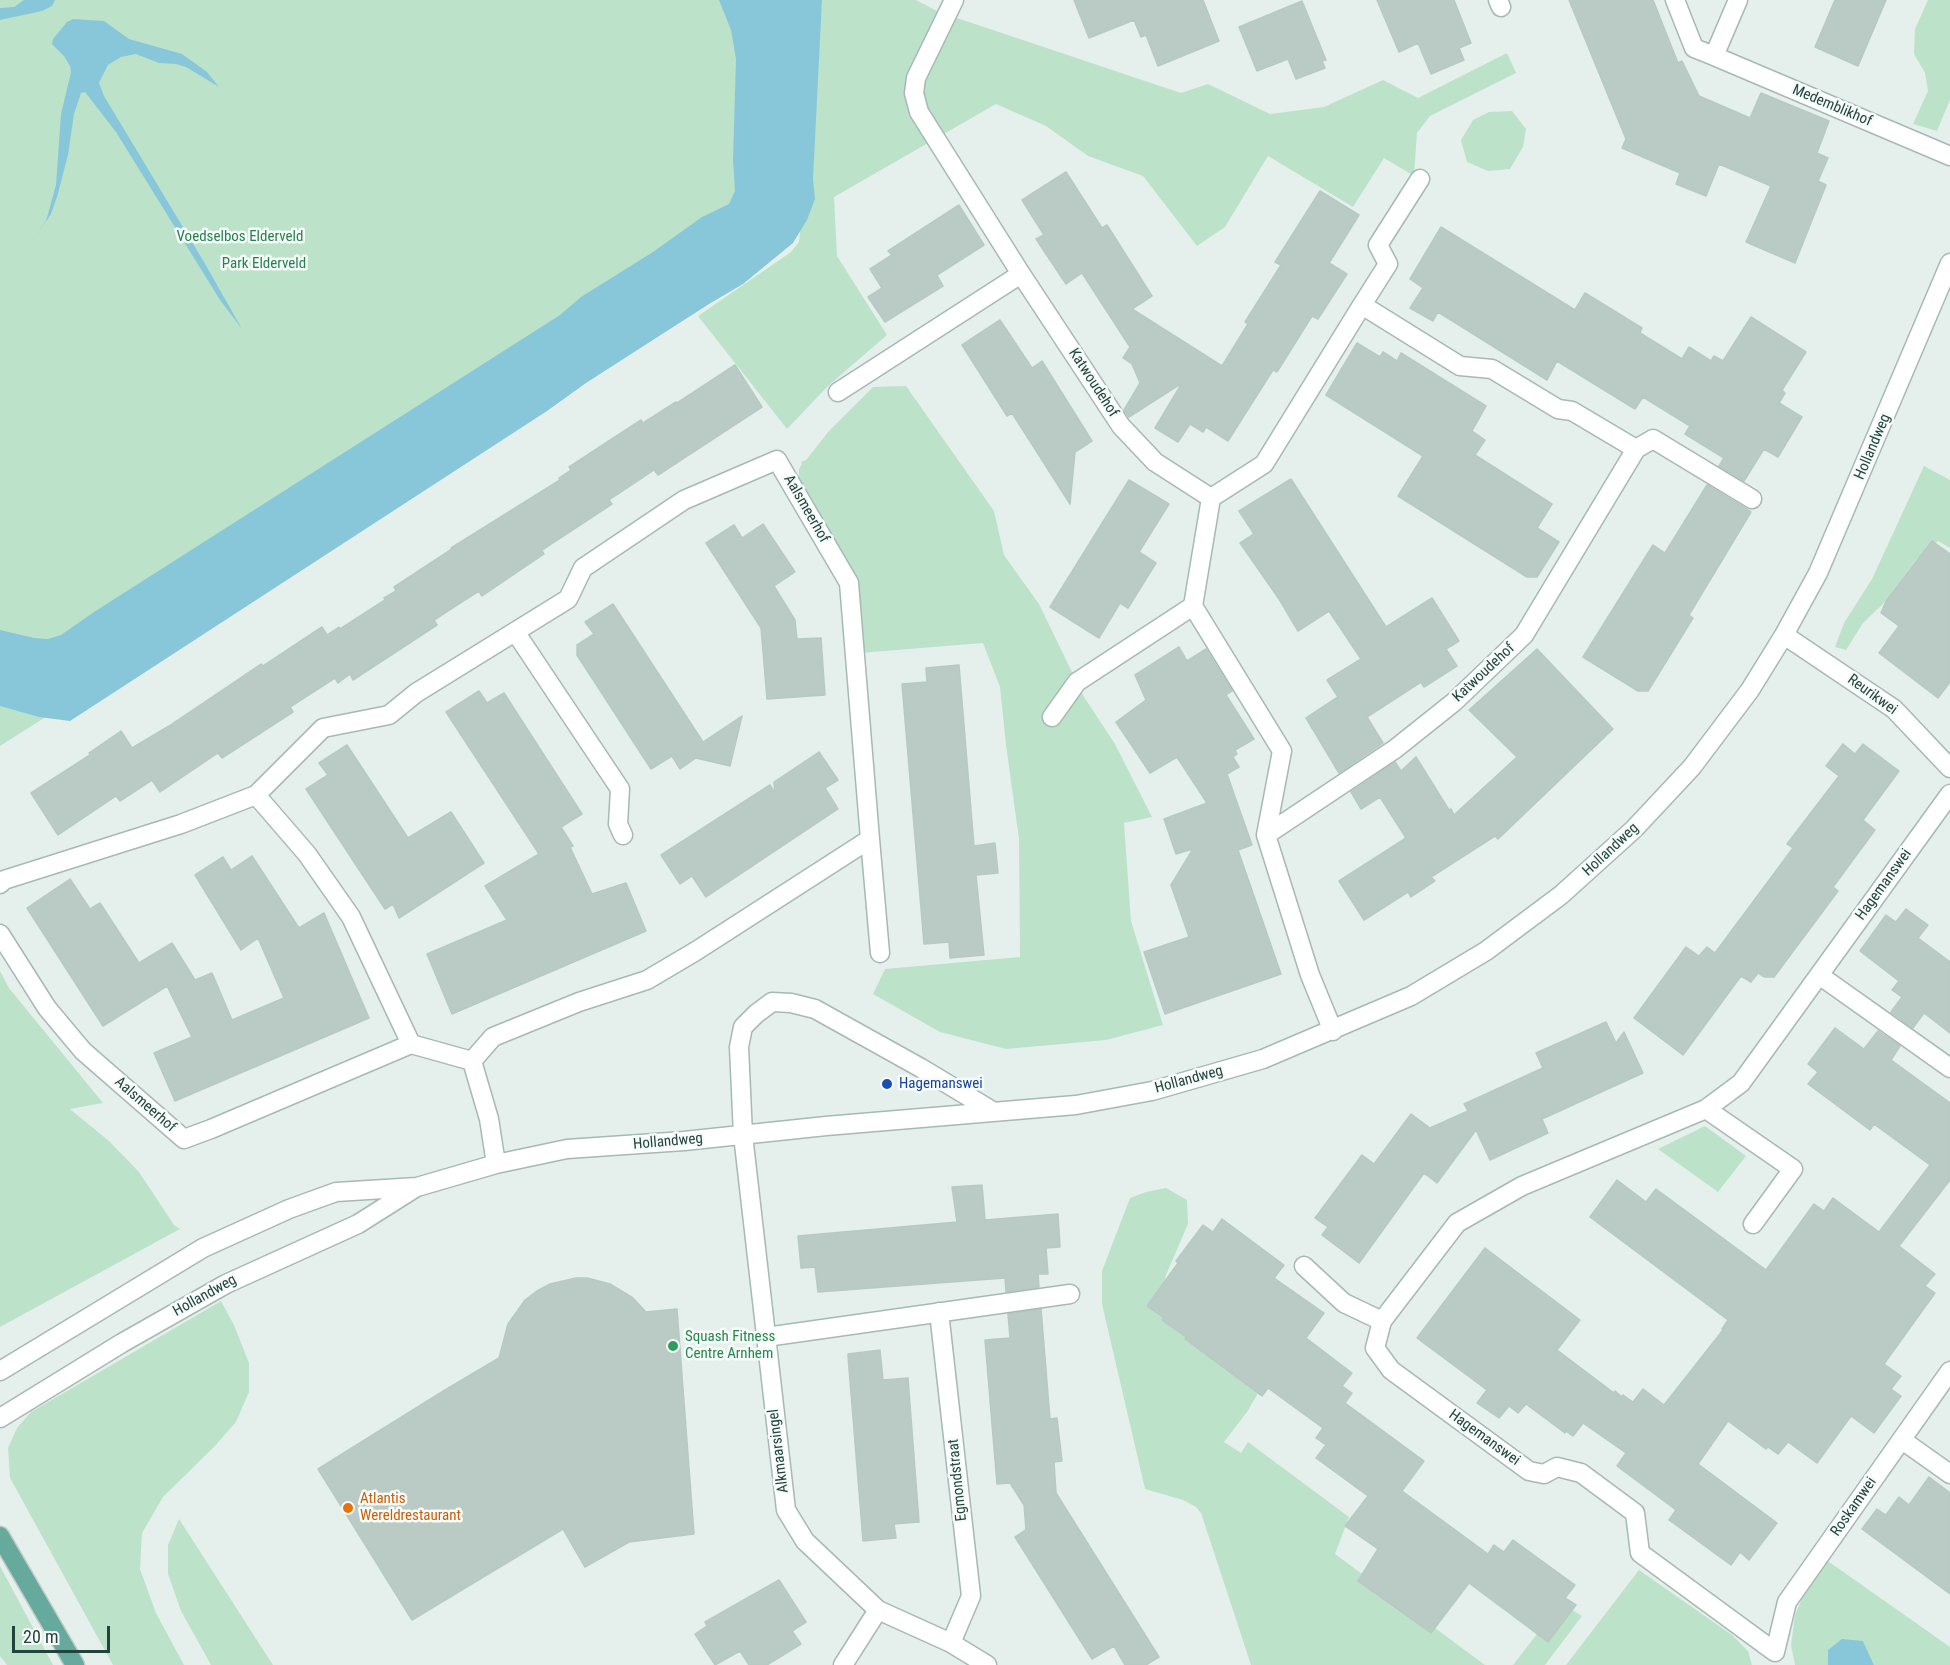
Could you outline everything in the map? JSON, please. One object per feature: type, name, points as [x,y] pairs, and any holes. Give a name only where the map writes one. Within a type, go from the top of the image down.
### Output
[{"type":"main road","points":[[0,1536],[75,1665]]},
{"type":"street","name":"Katwoudehof","points":[[954,0],[916,78],[914,93],[919,112],[1021,274],[1121,426],[1155,462],[1211,498]]},
{"type":"street","name":"Medemblikhof","points":[[1675,0],[1694,48],[1950,156]]},
{"type":"street","points":[[1714,56],[1738,0]]},
{"type":"street","points":[[1333,1031],[1310,975],[1266,835],[1282,751],[1193,606],[1211,498],[1264,464],[1388,264],[1378,245],[1420,179]]},
{"type":"street","name":"Hollandweg","points":[[0,1371],[203,1248],[288,1209],[336,1192],[417,1187],[496,1164],[567,1149],[1076,1105],[1152,1091],[1263,1059],[1411,996],[1486,951],[1561,896],[1634,829],[1692,767],[1750,690],[1818,573],[1841,524],[1950,264]]},
{"type":"street","points":[[838,392],[1021,274]]},
{"type":"street","points":[[1362,305],[1460,366],[1492,369],[1558,409],[1572,411],[1636,449],[1653,439],[1752,500]]},
{"type":"street","name":"Katwoudehof","points":[[1266,835],[1395,749],[1454,702],[1524,635],[1636,449]]},
{"type":"street","name":"Aalsmeerhof","points":[[0,885],[4,880],[181,824],[256,795],[323,728],[389,716],[416,693],[568,599],[583,568],[684,500],[777,460],[849,583],[880,953]]},
{"type":"street","points":[[1052,717],[1077,682],[1193,606]]},
{"type":"street","points":[[516,633],[620,789],[618,824],[623,836]]},
{"type":"street","name":"Reurikwei","points":[[1784,635],[1894,709],[1950,768]]},
{"type":"street","name":"Hagemanswei","points":[[1775,1652],[1640,1553],[1635,1513],[1581,1473],[1557,1467],[1544,1474],[1529,1471],[1391,1370],[1375,1348],[1382,1321],[1457,1222],[1522,1186],[1706,1109],[1741,1083],[1950,794]]},
{"type":"street","points":[[256,795],[308,854],[351,917],[411,1044],[472,1061]]},
{"type":"street","points":[[472,1061],[493,1037],[579,1002],[647,980],[870,839]]},
{"type":"street","name":"Aalsmeerhof","points":[[0,934],[47,1008],[83,1051],[184,1139],[411,1044]]},
{"type":"street","points":[[1819,975],[1950,1068]]},
{"type":"street","points":[[743,1135],[739,1047],[743,1027],[772,1002],[791,1003],[816,1009],[994,1112]]},
{"type":"street","points":[[472,1061],[489,1119],[496,1164]]},
{"type":"street","points":[[1706,1109],[1793,1169],[1753,1224]]},
{"type":"street","name":"Alkmaarsingel","points":[[743,1135],[786,1510],[805,1541],[878,1610],[951,1643],[987,1665]]},
{"type":"street","name":"Hollandweg","points":[[0,1418],[122,1343],[226,1284],[358,1224],[417,1187]]},
{"type":"street","points":[[1304,1266],[1344,1303],[1382,1321]]},
{"type":"street","points":[[766,1337],[1070,1294]]},
{"type":"street","name":"Egmondstraat","points":[[939,1312],[971,1596],[951,1643]]},
{"type":"street","name":"Roskamwei","points":[[1775,1652],[1787,1602],[1950,1371]]},
{"type":"street","points":[[1902,1440],[1950,1474]]},
{"type":"street","points":[[843,1665],[878,1610]]},
{"type":"green space","name":"Voedselbos Elderveld","points":[[0,0],[812,0],[793,243],[0,746]]},
{"type":"green space","points":[[822,0],[916,0],[939,12],[1181,93],[1208,84],[1270,114],[1324,107],[1383,80],[1418,98],[1507,53],[1516,73],[1430,116],[1417,133],[1414,176],[1384,158],[1353,207],[1268,156],[1225,227],[1197,246],[1143,176],[1088,156],[1046,126],[996,104],[834,197],[837,256],[887,335],[828,386],[787,429],[698,316],[791,252],[799,242]]},
{"type":"green space","points":[[1928,0],[1950,0],[1950,100],[1937,131],[1913,124],[1928,91],[1925,73],[1914,54],[1915,29]]},
{"type":"green space","points":[[1512,111],[1526,129],[1523,147],[1510,169],[1488,171],[1467,162],[1461,140],[1473,120],[1489,112]]},
{"type":"green space","points":[[906,386],[994,511],[1004,555],[1039,604],[1084,697],[1115,744],[1152,817],[1124,823],[1131,921],[1163,1025],[1106,1040],[1006,1049],[940,1032],[873,994],[885,969],[1020,957],[1019,839],[1000,687],[983,643],[861,653],[854,579],[798,488],[801,462],[806,460],[829,431],[873,387]]},
{"type":"green space","points":[[1924,466],[1950,480],[1950,548],[1938,541],[1917,559],[1882,605],[1863,623],[1846,650],[1835,647],[1844,623],[1872,579]]},
{"type":"green space","points":[[0,971],[9,988],[103,1103],[70,1109],[109,1141],[139,1172],[174,1225],[180,1229],[0,1327]]},
{"type":"green space","points":[[1705,1126],[1746,1156],[1718,1192],[1658,1149]]},
{"type":"green space","points":[[1166,1188],[1187,1200],[1188,1224],[1166,1275],[1160,1301],[1264,1383],[1247,1412],[1224,1442],[1241,1453],[1248,1442],[1349,1517],[1335,1554],[1485,1665],[1251,1665],[1201,1513],[1196,1507],[1183,1500],[1145,1489],[1102,1304],[1102,1271],[1130,1198]]},
{"type":"green space","points":[[221,1301],[234,1325],[249,1363],[249,1392],[236,1422],[163,1497],[142,1533],[140,1569],[156,1613],[184,1665],[113,1665],[10,1478],[8,1448],[17,1428],[31,1412]]},
{"type":"green space","points":[[179,1519],[273,1665],[211,1665],[181,1611],[168,1574],[168,1545]]},
{"type":"green space","points":[[1825,1559],[1950,1647],[1950,1665],[1874,1665],[1863,1641],[1828,1650],[1828,1665],[1795,1665],[1791,1645],[1795,1615],[1808,1584]]},
{"type":"green space","points":[[0,1566],[53,1665],[7,1665],[0,1656]]},
{"type":"green space","points":[[1639,1570],[1732,1635],[1748,1651],[1752,1665],[1566,1665]]},
{"type":"green space","points":[[1561,1603],[1582,1616],[1545,1665],[1513,1665]]},
{"type":"water","points":[[24,0],[55,0],[52,6],[42,11],[0,20],[0,8],[14,7]]},
{"type":"water","points":[[719,0],[822,0],[813,179],[815,199],[807,220],[793,243],[743,284],[586,383],[547,411],[70,721],[39,717],[0,706],[0,630],[34,638],[48,639],[61,635],[560,315],[581,297],[653,252],[702,217],[729,204],[735,191],[733,160],[736,59],[731,30]]},
{"type":"water","points":[[73,19],[104,21],[129,39],[182,54],[207,72],[219,87],[186,67],[159,63],[136,54],[121,57],[108,65],[99,83],[104,96],[242,329],[220,300],[116,132],[85,92],[81,93],[74,114],[68,155],[57,197],[51,214],[33,241],[46,221],[56,185],[61,114],[71,72],[64,56],[52,44],[53,39],[67,22]]},
{"type":"water","points":[[1842,1639],[1863,1641],[1874,1665],[1828,1665],[1828,1650]]},
{"type":"building","points":[[1074,0],[1203,0],[1219,41],[1158,66],[1146,35],[1141,37],[1134,20],[1089,38]]},
{"type":"building","points":[[1377,0],[1454,0],[1471,43],[1459,48],[1464,60],[1431,74],[1418,43],[1399,52]]},
{"type":"building","points":[[1569,0],[1653,0],[1678,63],[1682,61],[1699,96],[1750,118],[1761,93],[1829,121],[1817,153],[1828,158],[1818,181],[1826,185],[1795,263],[1746,242],[1771,186],[1719,164],[1706,196],[1676,184],[1680,173],[1622,148],[1626,139]]},
{"type":"building","points":[[1835,0],[1886,0],[1858,66],[1815,47]]},
{"type":"building","points":[[1302,1],[1326,60],[1322,61],[1325,68],[1296,79],[1288,59],[1257,71],[1239,27]]},
{"type":"building","points":[[1066,172],[1102,228],[1107,225],[1152,296],[1132,309],[1222,366],[1248,324],[1245,322],[1281,265],[1275,262],[1320,191],[1359,215],[1329,263],[1347,274],[1318,319],[1312,316],[1277,372],[1273,370],[1228,441],[1206,427],[1203,432],[1190,424],[1178,442],[1155,428],[1182,383],[1129,417],[1124,410],[1140,383],[1132,364],[1123,358],[1130,347],[1082,273],[1066,284],[1036,239],[1044,235],[1022,200]]},
{"type":"building","points":[[959,205],[984,245],[937,275],[943,286],[885,322],[868,297],[882,288],[870,269],[892,255],[888,251]]},
{"type":"building","points":[[1441,227],[1575,310],[1585,293],[1642,328],[1640,333],[1682,359],[1689,347],[1711,361],[1714,356],[1723,361],[1751,317],[1806,352],[1782,390],[1785,393],[1779,403],[1802,417],[1778,457],[1764,449],[1744,481],[1719,466],[1724,458],[1685,434],[1690,426],[1643,397],[1635,409],[1557,361],[1547,380],[1438,312],[1433,321],[1410,308],[1423,288],[1410,279]]},
{"type":"building","points":[[1000,320],[1032,368],[1042,361],[1092,441],[1075,452],[1070,504],[1012,413],[1007,416],[962,345]]},
{"type":"building","points":[[1357,343],[1380,357],[1383,352],[1397,361],[1401,353],[1486,406],[1472,431],[1485,440],[1475,455],[1552,504],[1537,528],[1559,542],[1537,577],[1527,577],[1398,496],[1423,456],[1326,395]]},
{"type":"building","points":[[735,365],[762,407],[658,475],[654,470],[609,500],[612,504],[542,550],[544,554],[482,596],[479,591],[434,620],[437,625],[353,680],[350,674],[338,683],[335,678],[290,707],[293,712],[222,758],[218,753],[160,792],[152,780],[120,801],[116,796],[58,835],[31,793],[90,755],[89,753],[121,731],[132,748],[322,627],[327,635],[339,627],[340,629],[385,600],[384,598],[396,591],[394,587],[451,548],[560,480],[559,478],[571,470],[569,467],[641,420],[643,423]]},
{"type":"building","points":[[1291,479],[1386,627],[1432,598],[1459,641],[1446,649],[1457,666],[1424,687],[1421,682],[1367,717],[1383,743],[1339,773],[1306,718],[1338,697],[1327,680],[1361,659],[1329,611],[1298,631],[1240,543],[1254,534],[1239,511]]},
{"type":"building","points":[[1129,480],[1169,504],[1139,552],[1156,563],[1128,608],[1120,603],[1099,638],[1050,607]]},
{"type":"building","points":[[1707,485],[1751,512],[1689,615],[1693,618],[1648,691],[1638,691],[1583,657],[1653,545],[1665,553]]},
{"type":"building","points":[[763,524],[795,572],[774,586],[795,620],[797,639],[821,638],[825,695],[767,699],[761,628],[706,543],[734,525],[742,538]]},
{"type":"building","points":[[1932,541],[1950,554],[1950,682],[1938,698],[1879,653],[1899,626],[1881,613],[1886,601]]},
{"type":"building","points":[[613,604],[703,742],[742,716],[730,766],[696,758],[680,769],[672,756],[651,769],[577,655],[577,645],[594,634],[585,622]]},
{"type":"building","points":[[1179,647],[1187,661],[1206,649],[1232,691],[1226,695],[1254,739],[1235,750],[1237,754],[1233,757],[1239,767],[1227,774],[1252,845],[1238,850],[1281,974],[1165,1014],[1144,952],[1189,937],[1171,885],[1193,849],[1176,854],[1164,819],[1207,803],[1177,757],[1150,773],[1116,722],[1146,700],[1135,675]]},
{"type":"building","points":[[1537,649],[1613,729],[1498,839],[1495,836],[1431,877],[1435,881],[1411,897],[1408,892],[1364,920],[1339,881],[1406,838],[1380,797],[1361,809],[1351,792],[1395,762],[1401,771],[1416,757],[1454,815],[1517,757],[1469,710]]},
{"type":"building","points":[[959,665],[974,846],[995,843],[998,873],[976,875],[984,955],[950,958],[949,942],[924,944],[902,684],[927,682],[926,668]]},
{"type":"building","points":[[479,691],[487,703],[504,693],[582,814],[561,827],[573,846],[570,847],[592,894],[626,883],[646,931],[452,1014],[427,954],[507,920],[485,886],[539,854],[446,712]]},
{"type":"building","points":[[1843,744],[1855,754],[1863,744],[1899,771],[1863,820],[1875,830],[1833,887],[1838,891],[1774,977],[1764,977],[1758,973],[1751,982],[1741,976],[1683,1055],[1634,1018],[1686,947],[1699,956],[1707,947],[1715,953],[1793,848],[1787,844],[1839,776],[1826,766]]},
{"type":"building","points":[[347,745],[408,838],[451,812],[484,863],[399,918],[393,904],[385,909],[306,789],[328,775],[319,763]]},
{"type":"building","points":[[819,752],[838,780],[825,788],[838,809],[706,897],[692,876],[680,884],[661,855],[770,785],[775,793],[774,782]]},
{"type":"building","points":[[252,856],[299,928],[324,913],[369,1018],[175,1101],[154,1053],[192,1037],[167,986],[103,1026],[27,908],[70,879],[90,909],[100,903],[139,963],[172,943],[195,980],[212,973],[232,1020],[284,998],[258,938],[241,950],[195,875],[223,857],[231,870]]},
{"type":"building","points":[[1906,909],[1928,925],[1918,938],[1950,962],[1950,1033],[1924,1013],[1913,1028],[1891,1012],[1902,997],[1892,990],[1899,981],[1860,951],[1886,915],[1896,922]]},
{"type":"building","points":[[1606,1022],[1616,1043],[1624,1032],[1643,1073],[1542,1119],[1548,1133],[1490,1160],[1476,1130],[1437,1183],[1424,1173],[1359,1263],[1322,1235],[1328,1227],[1315,1218],[1362,1155],[1374,1164],[1411,1114],[1430,1128],[1468,1111],[1464,1104],[1543,1068],[1536,1053]]},
{"type":"building","points":[[1835,1028],[1864,1049],[1878,1031],[1900,1046],[1891,1060],[1950,1103],[1950,1180],[1899,1246],[1935,1274],[1925,1286],[1935,1293],[1884,1364],[1901,1376],[1891,1389],[1901,1396],[1874,1433],[1851,1416],[1817,1463],[1788,1442],[1778,1454],[1768,1447],[1766,1449],[1728,1421],[1698,1464],[1777,1523],[1749,1560],[1740,1552],[1731,1565],[1669,1520],[1676,1510],[1617,1466],[1626,1453],[1583,1423],[1573,1436],[1566,1431],[1565,1433],[1526,1404],[1518,1413],[1509,1406],[1499,1418],[1477,1403],[1487,1390],[1417,1338],[1485,1248],[1580,1320],[1557,1350],[1614,1393],[1615,1391],[1633,1402],[1643,1389],[1664,1405],[1723,1330],[1728,1320],[1590,1217],[1617,1180],[1646,1202],[1656,1189],[1766,1270],[1814,1204],[1824,1211],[1833,1198],[1879,1232],[1930,1165],[1874,1124],[1870,1130],[1808,1084],[1818,1072],[1808,1064]]},
{"type":"building","points":[[982,1185],[985,1220],[1058,1214],[1060,1247],[1046,1248],[1048,1274],[1038,1274],[1039,1287],[1006,1292],[1005,1278],[818,1292],[815,1267],[801,1268],[798,1236],[957,1222],[952,1187]]},
{"type":"building","points":[[1222,1219],[1284,1265],[1274,1278],[1324,1313],[1306,1338],[1352,1373],[1342,1386],[1352,1393],[1345,1403],[1424,1461],[1402,1491],[1488,1554],[1494,1545],[1504,1552],[1513,1540],[1575,1585],[1565,1598],[1576,1605],[1548,1642],[1469,1583],[1431,1633],[1358,1581],[1378,1549],[1345,1526],[1368,1496],[1316,1458],[1326,1445],[1316,1438],[1323,1428],[1268,1388],[1262,1396],[1185,1339],[1186,1337],[1147,1306],[1203,1225],[1213,1232]]},
{"type":"building","points":[[587,1278],[610,1284],[633,1298],[646,1312],[677,1309],[694,1534],[629,1542],[585,1567],[563,1529],[412,1620],[318,1469],[499,1358],[508,1324],[525,1300],[550,1284]]},
{"type":"building","points":[[1041,1309],[1050,1419],[1057,1418],[1062,1461],[1054,1462],[1056,1493],[1159,1657],[1146,1665],[1125,1665],[1114,1646],[1092,1659],[1015,1537],[1026,1530],[1024,1505],[1010,1483],[997,1484],[985,1340],[1010,1338],[1008,1314]]},
{"type":"building","points":[[880,1350],[883,1380],[908,1378],[919,1522],[894,1524],[896,1538],[863,1541],[848,1354]]},
{"type":"building","points":[[1929,1477],[1950,1493],[1950,1594],[1862,1529],[1877,1509],[1886,1515],[1899,1497],[1909,1505]]},
{"type":"building","points":[[779,1580],[806,1622],[792,1631],[801,1644],[767,1665],[749,1665],[740,1651],[715,1665],[695,1634],[707,1626],[705,1622]]},
{"type":"place","name":"Hagemanswei","points":[[887,1084]]},
{"type":"place","name":"Squash Fitness Centre Arnhem","points":[[673,1346]]},
{"type":"place","name":"Atlantis Wereldrestaurant","points":[[348,1508]]},
{"type":"park label","name":"Park Elderveld","points":[[264,264]]}]
